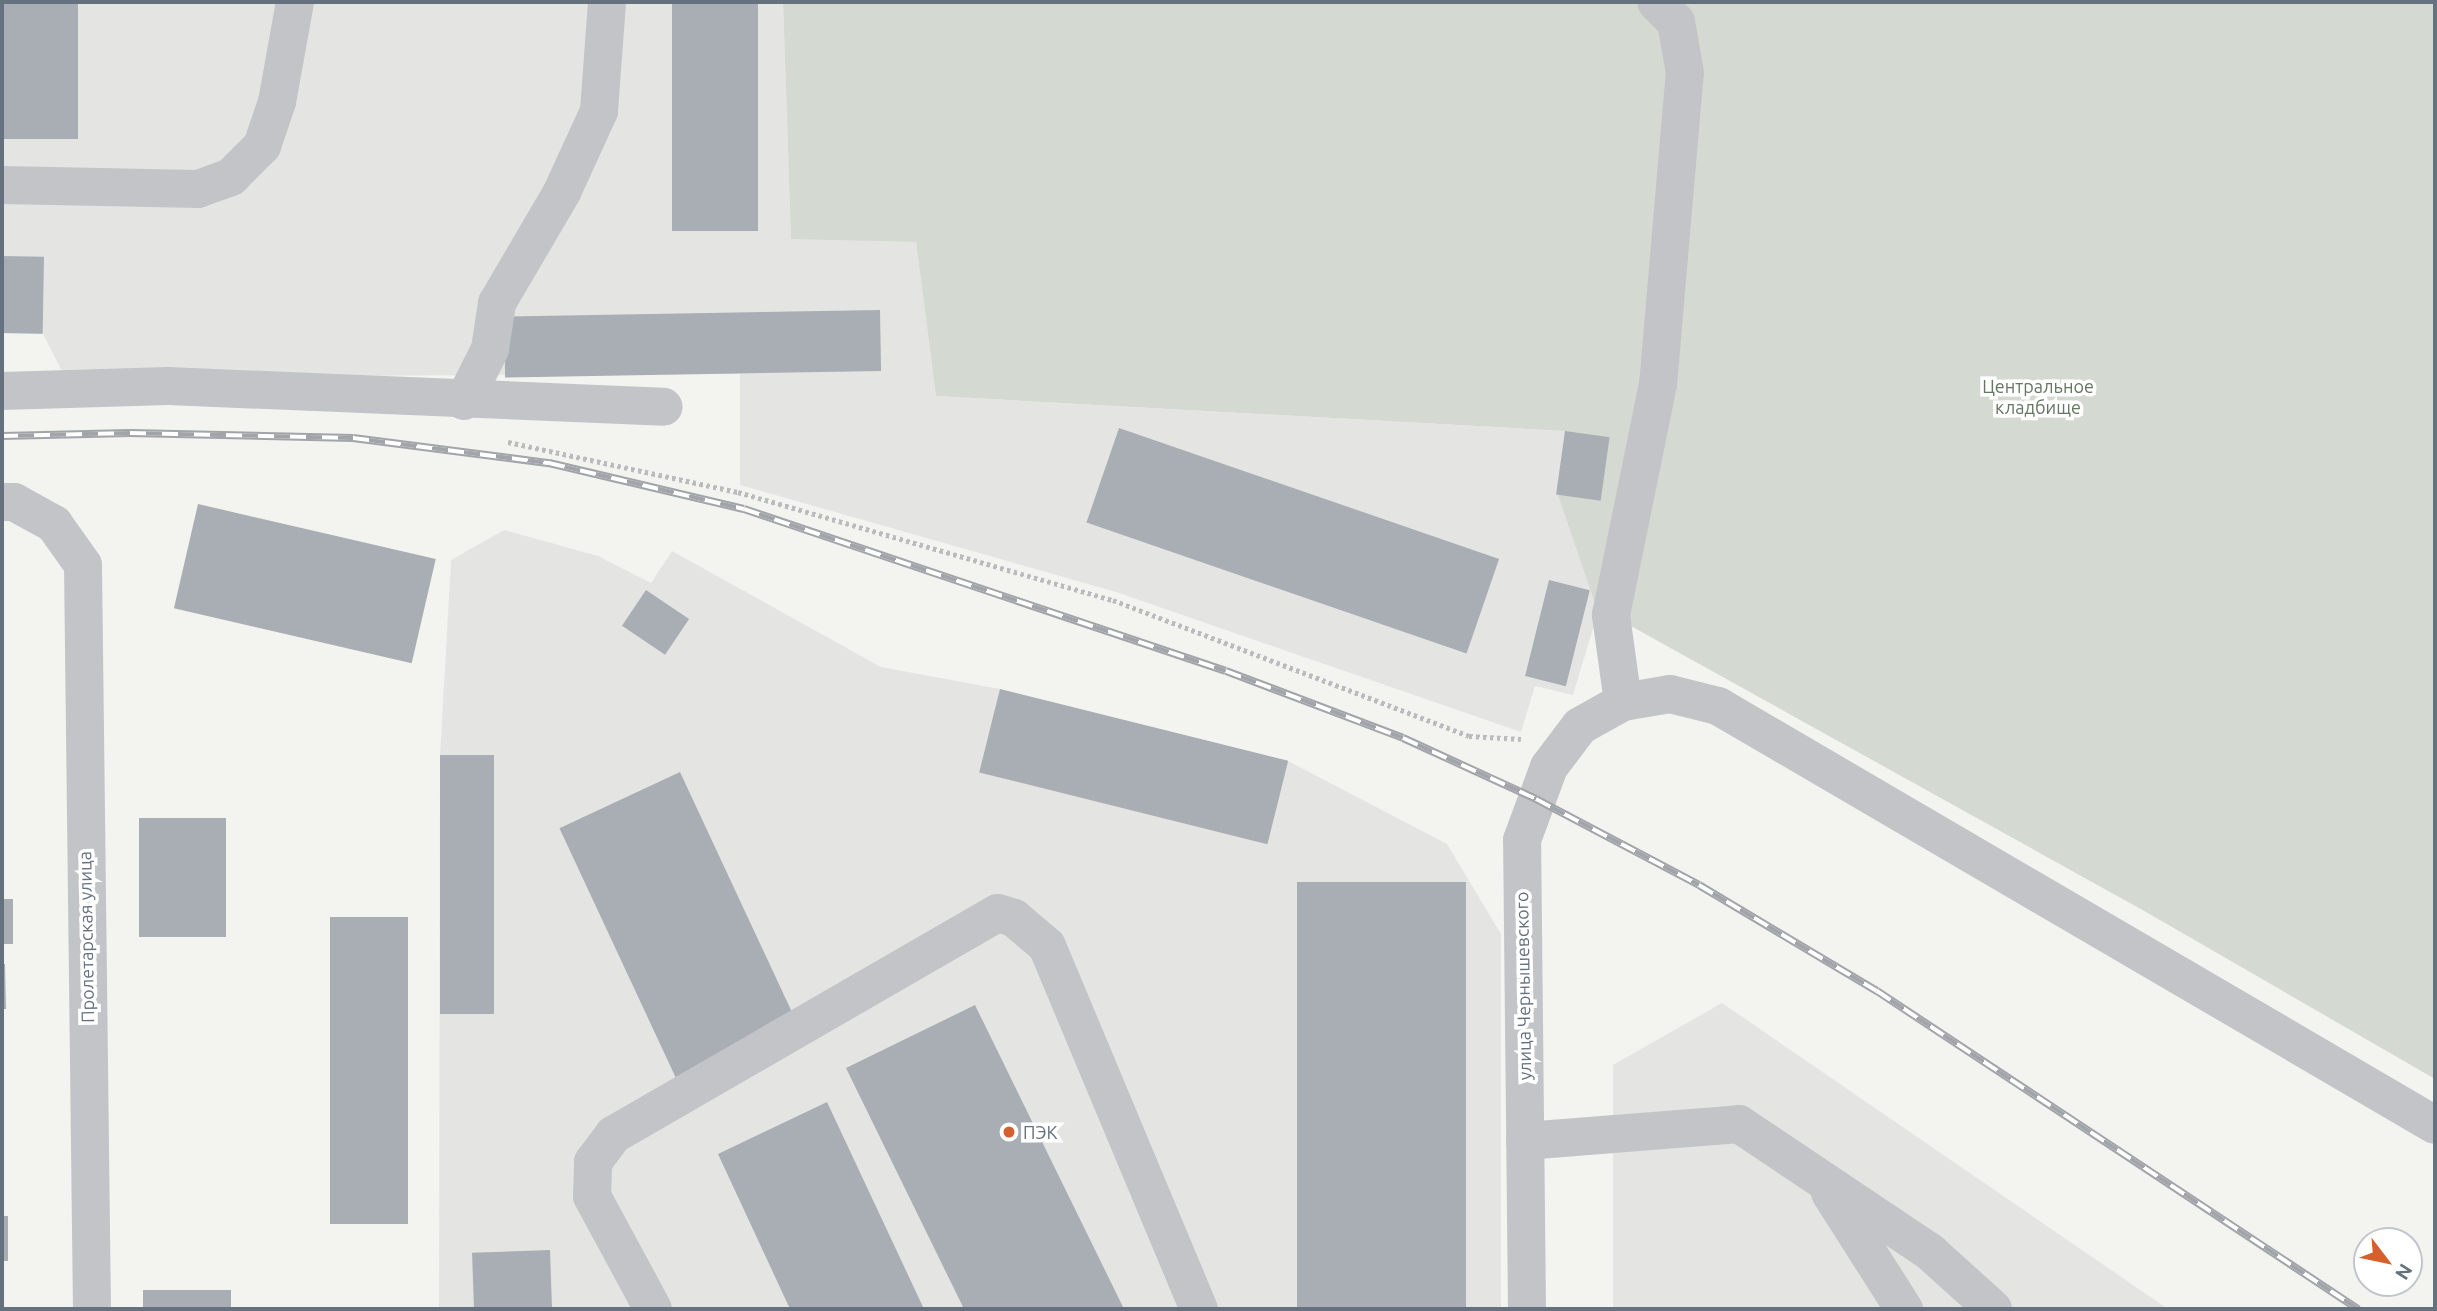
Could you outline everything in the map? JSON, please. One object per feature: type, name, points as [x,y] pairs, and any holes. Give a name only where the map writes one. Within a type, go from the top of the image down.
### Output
[{"type":"street","points":[[2,185],[198,190],[230,177],[262,146],[276,102],[295,2]]},
{"type":"street","points":[[1623,702],[1611,615],[1658,385],[1685,73],[1676,22],[1656,2]]},
{"type":"street","points":[[464,401],[490,349],[497,303],[562,192],[599,111],[607,4]]},
{"type":"street","points":[[2,391],[168,386],[464,401],[664,407]]},
{"type":"street","name":"Пролетарская улица","points":[[2,502],[14,502],[54,524],[83,565],[92,1309]]},
{"type":"street","name":"улица Чернышевского","points":[[1527,1309],[1522,840],[1549,767],[1580,726],[1623,702],[1670,694],[1718,706],[2435,1125]]},
{"type":"street","points":[[653,1309],[592,1196],[593,1162],[613,1135],[998,913],[1014,918],[1047,946],[1199,1309]]},
{"type":"street","points":[[1525,1141],[1739,1124],[1930,1252],[1993,1309]]},
{"type":"street","points":[[1819,1177],[1904,1309]]},
{"type":"path","points":[[493,439],[738,492],[1113,600],[1469,736],[1524,740],[1580,726]]},
{"type":"shaded area","points":[[2,2],[783,2],[791,238],[916,242],[936,396],[1565,431],[1598,612],[1573,695],[1535,686],[1521,732],[1116,592],[740,485],[740,374],[65,377],[43,334],[2,333]]},
{"type":"shaded area","points":[[504,530],[598,556],[651,583],[672,551],[881,667],[1000,689],[1288,761],[1447,844],[1501,934],[1501,1309],[439,1309],[440,756],[451,560]]},
{"type":"shaded area","points":[[1722,1003],[2168,1309],[1613,1309],[1613,1065]]},
{"type":"green space","name":"Центральное кладбище","points":[[783,2],[2435,2],[2435,1079],[2146,912],[1611,615],[1598,612],[1558,495],[1565,431],[936,396],[916,242],[791,239]]},
{"type":"building","points":[[2,2],[78,2],[78,139],[2,139]]},
{"type":"building","points":[[672,2],[758,2],[758,231],[672,231]]},
{"type":"building","points":[[2,256],[44,257],[43,334],[2,333]]},
{"type":"building","points":[[880,310],[881,371],[505,378],[504,317]]},
{"type":"building","points":[[1119,428],[1499,559],[1467,653],[1086,523]]},
{"type":"building","points":[[1565,431],[1610,437],[1601,501],[1556,494]]},
{"type":"building","points":[[198,504],[436,559],[412,663],[174,608]]},
{"type":"building","points":[[1549,580],[1590,590],[1566,686],[1525,676]]},
{"type":"building","points":[[646,590],[689,619],[665,655],[622,626]]},
{"type":"building","points":[[1000,689],[1288,761],[1267,844],[979,772]]},
{"type":"building","points":[[440,755],[494,755],[494,1014],[440,1014]]},
{"type":"building","points":[[680,772],[797,1023],[677,1079],[559,828]]},
{"type":"building","points":[[139,818],[226,818],[226,937],[139,937]]},
{"type":"building","points":[[1297,882],[1466,882],[1466,1309],[1297,1309]]},
{"type":"building","points":[[2,899],[13,899],[13,944],[2,944]]},
{"type":"building","points":[[330,917],[408,917],[408,1224],[330,1224]]},
{"type":"building","points":[[2,964],[5,964],[6,1009],[2,1009]]},
{"type":"building","points":[[975,1005],[1124,1309],[964,1309],[846,1068]]},
{"type":"building","points":[[827,1102],[924,1309],[790,1309],[718,1154]]},
{"type":"building","points":[[2,1216],[8,1216],[8,1261],[2,1261]]},
{"type":"building","points":[[550,1250],[552,1309],[474,1309],[472,1253]]},
{"type":"building","points":[[143,1290],[231,1290],[231,1309],[143,1309]]},
{"type":"railway","points":[[2,436],[130,433],[353,438],[549,463],[744,509],[1226,671],[1403,738],[1536,799],[1699,885],[1877,991],[2358,1309]]},
{"type":"place","name":"ПЭК","points":[[1009,1132]]}]
